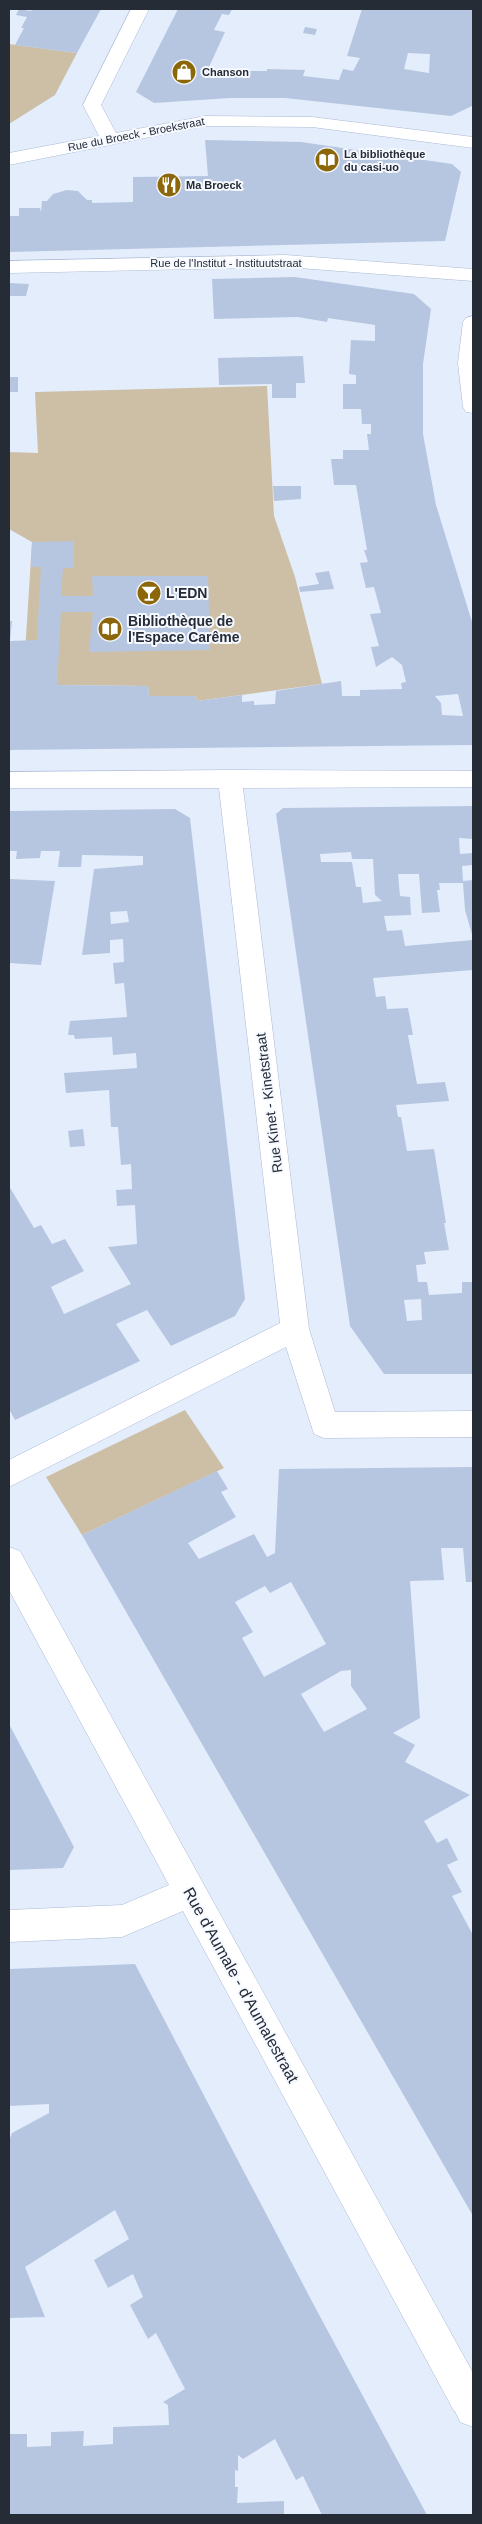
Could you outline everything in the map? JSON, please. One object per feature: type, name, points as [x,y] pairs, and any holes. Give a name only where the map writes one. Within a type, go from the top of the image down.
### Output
[{"type":"street","points":[[109,138],[92,105],[140,9]]},
{"type":"street","name":"Rue du Broeck - Broekstraat","points":[[9,159],[205,120],[312,122],[473,143]]},
{"type":"street","name":"Rue de l'Institut - Instituutstraat","points":[[9,267],[285,261],[473,275]]},
{"type":"street","points":[[473,322],[468,363],[473,407]]},
{"type":"street","points":[[9,780],[230,778],[473,779]]},
{"type":"street","name":"Rue Kinet - Kinetstraat","points":[[230,778],[296,1330],[324,1425],[473,1424]]},
{"type":"street","points":[[9,1474],[296,1330]]},
{"type":"street","name":"Rue d'Aumale - d'Aumalestraat","points":[[9,1561],[471,2401]]},
{"type":"street","points":[[9,1926],[122,1922],[190,1892]]},
{"type":"shaded area","points":[[9,44],[77,53],[55,95],[9,124]]},
{"type":"shaded area","points":[[267,386],[274,516],[295,577],[322,684],[197,701],[195,696],[149,696],[148,686],[57,685],[25,653],[32,542],[9,529],[9,452],[38,453],[35,392]]},
{"type":"shaded area","points":[[185,1410],[224,1468],[82,1535],[46,1477]]},
{"type":"building","points":[[19,9],[31,11],[32,9],[101,9],[77,53],[15,45],[24,28],[21,28],[27,17],[16,15]]},
{"type":"building","points":[[178,9],[232,9],[229,15],[222,14],[214,30],[225,32],[209,67],[229,71],[305,70],[303,76],[339,80],[343,69],[353,71],[360,58],[347,56],[362,9],[473,9],[472,106],[451,116],[285,98],[230,98],[154,103],[136,92]],"holes":[[[408,53],[430,54],[429,73],[404,69]]]},
{"type":"building","points":[[305,27],[317,29],[315,35],[303,33]]},
{"type":"building","points":[[205,140],[301,142],[452,164],[461,172],[445,241],[9,252],[9,216],[19,216],[19,208],[40,208],[41,212],[42,201],[47,201],[53,194],[67,190],[78,191],[87,200],[92,200],[92,203],[133,202],[133,177],[208,176]]},
{"type":"building","points":[[295,277],[414,294],[431,309],[423,364],[423,434],[436,505],[473,625],[473,745],[9,750],[9,621],[12,621],[10,641],[37,640],[41,567],[31,567],[32,542],[74,541],[74,568],[63,568],[61,596],[93,596],[92,576],[208,576],[210,650],[89,652],[93,612],[61,612],[57,685],[148,686],[149,696],[195,696],[197,701],[242,695],[242,702],[254,701],[254,705],[275,704],[276,691],[341,681],[342,696],[360,696],[360,690],[402,689],[401,683],[406,682],[402,665],[392,657],[376,667],[371,647],[379,646],[370,614],[381,613],[374,587],[366,588],[360,563],[368,562],[364,550],[367,550],[356,485],[334,485],[331,459],[343,459],[343,450],[369,450],[367,434],[371,434],[371,424],[362,424],[361,409],[343,409],[343,384],[356,384],[356,375],[349,374],[351,340],[375,341],[375,325],[328,318],[327,322],[298,317],[214,319],[212,279]],"holes":[[[458,694],[463,716],[442,715],[441,703],[435,696]]]},
{"type":"building","points":[[9,283],[29,284],[26,296],[9,296]]},
{"type":"building","points":[[303,356],[305,383],[296,383],[296,398],[272,398],[272,384],[219,385],[218,358]]},
{"type":"building","points":[[9,377],[18,377],[18,392],[9,392]]},
{"type":"building","points":[[273,486],[301,486],[301,499],[274,501]]},
{"type":"building","points":[[329,571],[334,589],[300,592],[299,587],[319,584],[315,573]]},
{"type":"building","points":[[473,806],[473,839],[459,838],[460,854],[473,853],[473,865],[462,866],[463,881],[473,880],[473,938],[465,910],[463,883],[439,883],[440,890],[437,890],[440,912],[422,913],[419,874],[398,874],[400,896],[410,897],[411,915],[384,916],[387,931],[402,930],[405,946],[473,940],[473,970],[373,978],[376,997],[385,996],[387,1009],[408,1008],[413,1035],[408,1035],[417,1084],[445,1082],[449,1101],[396,1105],[398,1117],[401,1117],[407,1151],[434,1149],[446,1223],[444,1223],[449,1250],[424,1252],[426,1264],[416,1265],[418,1282],[427,1282],[429,1295],[462,1293],[462,1282],[473,1282],[473,1374],[384,1374],[350,1326],[276,814],[283,808]],"holes":[[[351,852],[352,859],[373,859],[375,895],[382,901],[363,903],[361,887],[356,887],[352,862],[321,862],[320,854]],[[421,1299],[422,1320],[407,1321],[404,1300]]]},
{"type":"building","points":[[175,809],[190,818],[245,1299],[235,1316],[171,1346],[147,1310],[116,1324],[140,1361],[15,1420],[9,1409],[9,1186],[34,1228],[41,1225],[52,1244],[65,1239],[84,1271],[51,1287],[64,1314],[131,1284],[108,1247],[137,1244],[135,1205],[117,1206],[116,1190],[132,1189],[131,1164],[121,1165],[118,1127],[111,1127],[109,1090],[66,1093],[64,1073],[137,1068],[136,1053],[113,1055],[112,1037],[75,1039],[74,1035],[68,1035],[70,1021],[127,1017],[124,983],[115,984],[113,963],[124,962],[123,939],[110,940],[110,953],[82,955],[94,869],[143,865],[143,856],[82,855],[81,867],[58,867],[60,851],[41,851],[40,858],[16,859],[17,851],[9,851],[9,811]],"holes":[[[127,911],[129,922],[111,924],[110,912]]]},
{"type":"building","points":[[9,879],[55,881],[41,965],[9,963]]},
{"type":"building","points":[[83,1129],[85,1146],[70,1147],[68,1131]]},
{"type":"building","points":[[473,1467],[473,1582],[466,1582],[463,1548],[441,1548],[444,1580],[410,1581],[420,1718],[393,1733],[415,1745],[405,1762],[470,1795],[424,1821],[437,1843],[447,1838],[458,1860],[447,1865],[462,1892],[452,1896],[473,1935],[473,2216],[82,1535],[217,1471],[228,1489],[221,1492],[236,1517],[188,1543],[199,1559],[254,1534],[267,1557],[275,1553],[279,1469]],"holes":[[[291,1582],[326,1644],[264,1677],[242,1638],[253,1632],[235,1602],[265,1586],[270,1593]],[[351,1670],[351,1686],[367,1709],[324,1732],[301,1694],[341,1671]]]},
{"type":"building","points":[[9,1724],[74,1847],[63,1868],[9,1870]]},
{"type":"building","points":[[135,1964],[316,2309],[427,2515],[322,2515],[303,2476],[296,2480],[275,2439],[243,2459],[238,2455],[238,2471],[235,2470],[235,2487],[238,2487],[237,2503],[284,2501],[284,2515],[9,2515],[9,2434],[27,2434],[27,2447],[51,2446],[51,2432],[84,2431],[83,2446],[113,2444],[113,2427],[169,2425],[168,2405],[163,2402],[185,2389],[156,2333],[148,2339],[130,2305],[143,2297],[133,2274],[108,2288],[94,2260],[129,2239],[115,2210],[25,2267],[45,2317],[9,2318],[9,2141],[12,2133],[49,2113],[49,2104],[9,2106],[9,1969]]},
{"type":"place","name":"Chanson","points":[[184,72]]},
{"type":"place","name":"La bibliothèque du casi-uo","points":[[327,160]]},
{"type":"place","name":"Ma Broeck","points":[[169,185]]},
{"type":"place","name":"L'EDN","points":[[149,593]]},
{"type":"place","name":"Bibliothèque de l'Espace Carême","points":[[110,629]]}]
